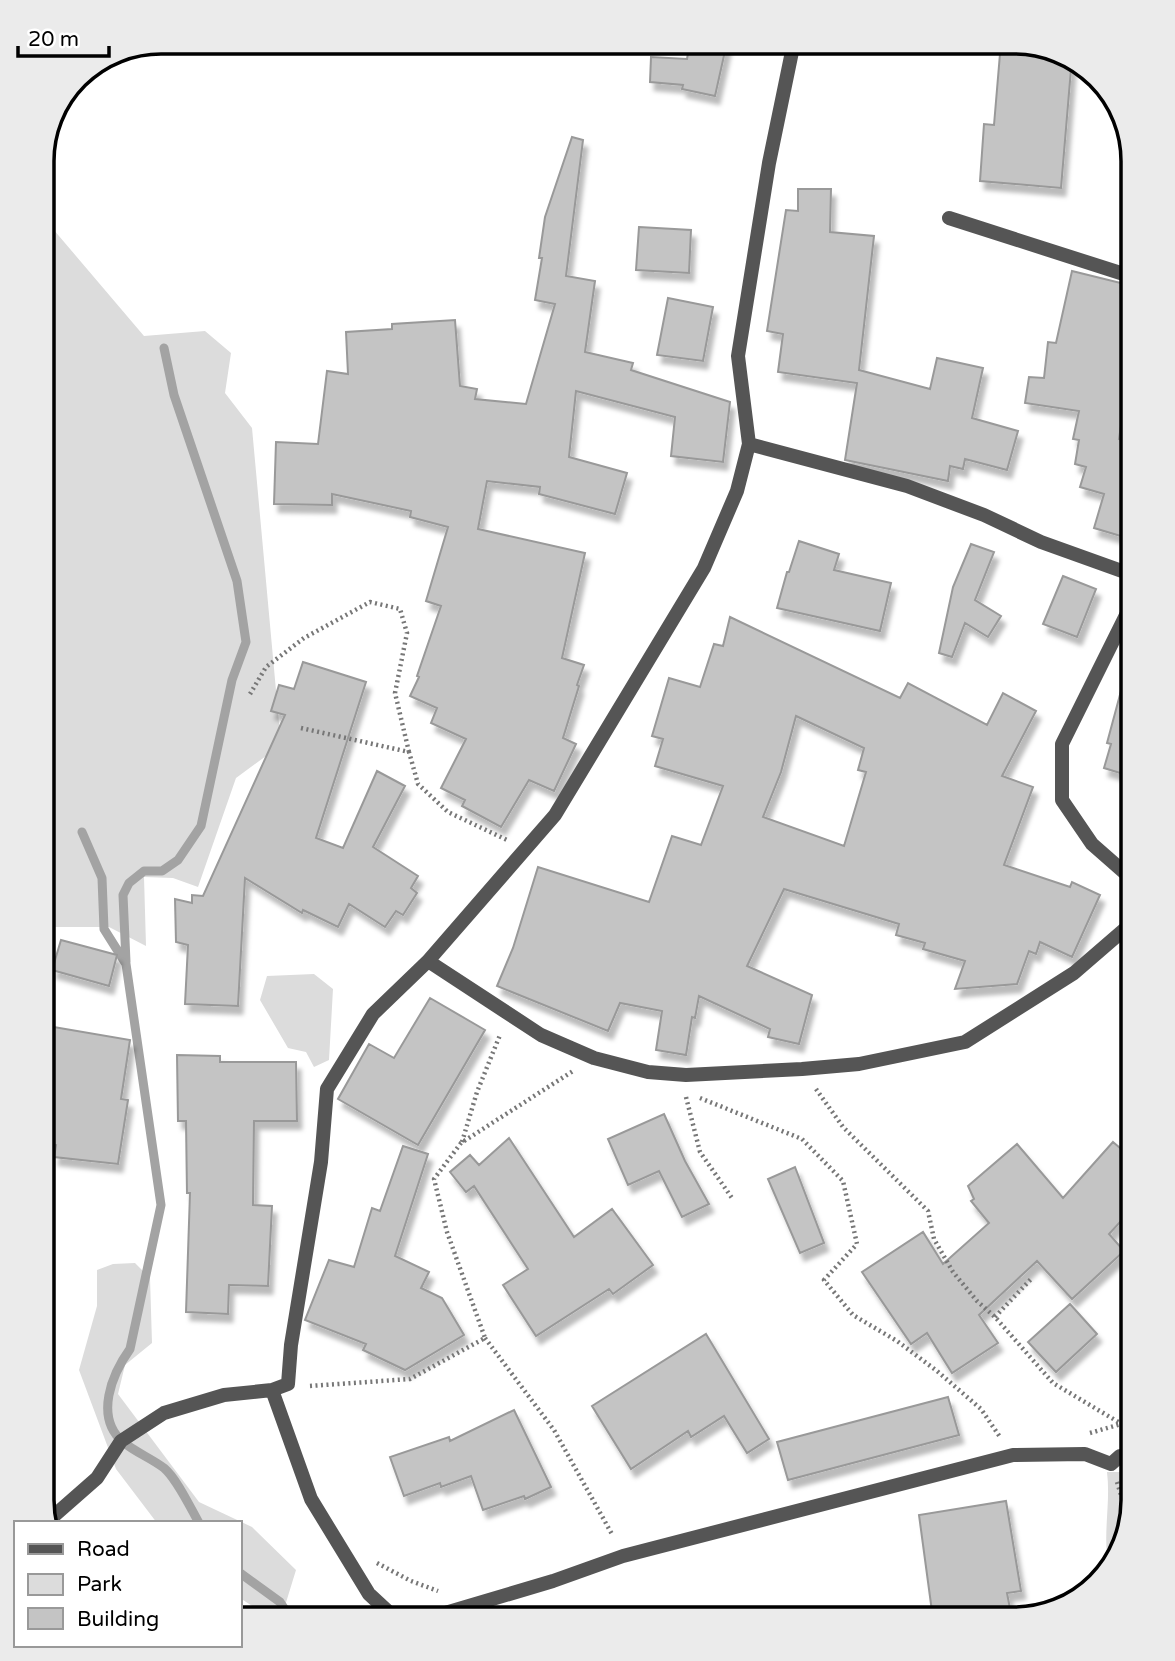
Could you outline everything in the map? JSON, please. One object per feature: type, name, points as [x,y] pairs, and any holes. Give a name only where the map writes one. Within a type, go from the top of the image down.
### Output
[{"type":"street","points":[[55,1515],[97,1478],[121,1441],[164,1413],[224,1395],[272,1390],[288,1384],[291,1345],[321,1162],[327,1089],[373,1014],[428,961],[555,815],[704,568],[737,491],[749,444],[738,356],[769,163],[792,54]]},
{"type":"street","points":[[949,218],[1121,273]]},
{"type":"street","points":[[749,444],[907,486],[984,515],[1041,542],[1121,571]]},
{"type":"street","points":[[1121,625],[1062,744],[1062,800],[1092,844],[1121,869]]},
{"type":"street","points":[[428,961],[541,1034],[594,1058],[648,1072],[686,1075],[859,1064],[965,1042],[1074,973],[1121,932]]},
{"type":"street","points":[[272,1390],[311,1499],[369,1594],[383,1607]]},
{"type":"street","points":[[463,1607],[553,1581],[623,1556],[1013,1455],[1084,1454],[1111,1464],[1121,1456]]},
{"type":"path","points":[[250,694],[266,667],[303,638],[370,603],[400,609],[407,633],[395,693],[418,784],[448,812],[526,848]]},
{"type":"path","points":[[301,729],[409,752]]},
{"type":"path","points":[[508,1014],[477,1092],[461,1143],[434,1179],[447,1231],[485,1338],[554,1430],[623,1556]]},
{"type":"path","points":[[461,1143],[594,1058]]},
{"type":"path","points":[[802,1069],[843,1127],[928,1211],[934,1240],[953,1272],[977,1301],[995,1317],[1053,1383],[1121,1424]]},
{"type":"path","points":[[732,1198],[700,1152],[684,1092],[803,1139],[843,1181],[857,1244],[824,1280],[853,1315],[897,1341],[981,1409],[1013,1455]]},
{"type":"path","points":[[995,1317],[1032,1278]]},
{"type":"path","points":[[288,1384],[313,1386],[410,1379],[485,1338]]},
{"type":"path","points":[[1111,1464],[1121,1496]]},
{"type":"path","points":[[375,1562],[411,1581],[473,1604]]},
{"type":"green space","points":[[54,230],[144,336],[205,331],[231,353],[225,393],[252,428],[281,745],[236,778],[198,887],[173,878],[144,877],[146,946],[109,927],[54,927]]},
{"type":"green space","points":[[314,974],[333,989],[329,1060],[314,1067],[306,1052],[288,1048],[260,1000],[267,976]]},
{"type":"green space","points":[[135,1263],[150,1278],[152,1343],[125,1365],[118,1394],[199,1502],[239,1521],[155,1521],[116,1469],[79,1370],[97,1306],[97,1270],[113,1264]]},
{"type":"green space","points":[[1107,1472],[1121,1472],[1120,1514],[1113,1541],[1107,1552],[1106,1544]]},
{"type":"green space","points":[[242,1522],[252,1527],[296,1570],[285,1607],[254,1607],[242,1599]]},
{"type":"building","points":[[688,54],[724,54],[715,96],[682,89],[683,85],[650,82],[651,57],[687,59]]},
{"type":"building","points":[[1000,54],[1035,56],[1071,71],[1061,188],[980,181],[984,124],[994,125]]},
{"type":"building","points":[[572,137],[583,140],[566,276],[595,281],[585,352],[633,363],[631,370],[730,402],[723,462],[671,456],[675,417],[576,391],[569,457],[627,473],[615,514],[539,494],[540,487],[487,481],[478,529],[585,553],[562,658],[584,665],[563,738],[576,744],[554,791],[529,780],[501,827],[462,806],[465,800],[441,788],[466,739],[431,723],[437,708],[410,696],[419,677],[417,676],[441,606],[426,601],[448,527],[410,517],[411,511],[332,494],[332,505],[274,504],[276,442],[318,444],[327,371],[348,374],[346,332],[392,329],[392,324],[455,320],[460,386],[477,389],[475,399],[526,404],[555,304],[535,300],[545,217]]},
{"type":"building","points":[[798,189],[831,189],[830,232],[874,236],[859,370],[930,389],[937,358],[983,368],[972,418],[1018,431],[1007,470],[965,459],[963,469],[950,466],[948,481],[845,460],[857,383],[778,372],[783,334],[767,331],[786,210],[798,211]]},
{"type":"building","points":[[639,227],[691,230],[689,273],[636,270]]},
{"type":"building","points":[[1072,271],[1121,283],[1121,536],[1094,528],[1104,494],[1080,487],[1086,467],[1075,464],[1079,440],[1073,439],[1079,411],[1025,403],[1029,377],[1044,378],[1048,342],[1056,343]]},
{"type":"building","points":[[668,298],[713,307],[703,361],[657,355]]},
{"type":"building","points":[[799,541],[839,554],[834,570],[891,583],[880,631],[777,608]]},
{"type":"building","points":[[971,544],[994,552],[975,600],[1001,616],[988,637],[965,623],[952,657],[939,653],[953,587]]},
{"type":"building","points":[[1063,576],[1096,589],[1077,637],[1043,624]]},
{"type":"building","points":[[730,617],[900,698],[908,683],[987,725],[1003,693],[1036,711],[1002,776],[1033,787],[1004,865],[1070,887],[1072,882],[1100,895],[1072,957],[1040,942],[1036,954],[1029,951],[1017,984],[955,989],[965,961],[923,949],[925,943],[896,935],[899,924],[784,889],[747,966],[812,995],[799,1044],[768,1037],[770,1029],[699,996],[695,1018],[692,1017],[686,1055],[656,1050],[662,1011],[620,1003],[608,1031],[497,986],[513,948],[538,867],[649,902],[672,836],[701,845],[723,786],[655,766],[663,739],[652,736],[669,678],[700,687],[714,644],[723,646]],"holes":[[[796,716],[864,748],[858,770],[866,772],[844,846],[763,817],[781,772]]]},
{"type":"building","points":[[303,662],[366,682],[316,838],[343,848],[377,771],[405,786],[373,847],[418,876],[411,888],[417,893],[403,915],[396,911],[385,927],[349,904],[338,927],[303,910],[302,913],[245,878],[238,1006],[185,1004],[188,945],[176,942],[175,899],[192,903],[192,895],[203,896],[285,715],[271,711],[279,685],[294,689]]},
{"type":"building","points":[[1121,691],[1121,773],[1104,768],[1111,744],[1107,743]]},
{"type":"building","points":[[61,940],[117,955],[109,986],[54,971]]},
{"type":"building","points":[[430,998],[485,1030],[418,1145],[338,1099],[369,1044],[394,1058]]},
{"type":"building","points":[[54,1027],[130,1040],[121,1099],[128,1100],[118,1164],[54,1157]]},
{"type":"building","points":[[177,1055],[220,1056],[220,1062],[296,1062],[297,1121],[254,1121],[253,1205],[272,1206],[268,1286],[229,1285],[228,1314],[186,1312],[190,1193],[187,1193],[186,1121],[178,1121]]},
{"type":"building","points":[[664,1114],[685,1161],[709,1204],[682,1217],[659,1171],[628,1185],[608,1139]]},
{"type":"building","points":[[509,1138],[574,1237],[612,1209],[653,1265],[613,1294],[609,1289],[536,1336],[503,1285],[528,1269],[474,1186],[466,1192],[450,1172],[470,1155],[479,1165]]},
{"type":"building","points":[[1113,1142],[1121,1149],[1121,1221],[1109,1234],[1121,1248],[1121,1254],[1072,1299],[1037,1261],[979,1315],[998,1343],[952,1373],[927,1333],[911,1344],[862,1272],[923,1232],[943,1264],[989,1223],[971,1201],[974,1199],[968,1186],[1017,1144],[1063,1198]]},
{"type":"building","points":[[403,1146],[428,1154],[395,1256],[429,1272],[421,1288],[442,1298],[464,1335],[405,1370],[363,1350],[366,1344],[305,1320],[329,1260],[354,1267],[372,1208],[380,1211]]},
{"type":"building","points":[[795,1167],[824,1243],[800,1253],[768,1179]]},
{"type":"building","points":[[1070,1304],[1097,1334],[1056,1372],[1028,1342]]},
{"type":"building","points":[[706,1334],[769,1439],[747,1453],[724,1416],[691,1437],[688,1431],[631,1469],[592,1406]]},
{"type":"building","points":[[948,1397],[959,1435],[788,1480],[777,1442]]},
{"type":"building","points":[[514,1410],[551,1487],[525,1499],[524,1496],[483,1510],[471,1476],[441,1487],[440,1483],[404,1496],[390,1457],[449,1437],[450,1441]]},
{"type":"building","points":[[1006,1501],[1021,1591],[1007,1593],[1010,1607],[931,1607],[919,1515]]},
{"type":"waterway","points":[[126,962],[123,895],[129,883],[144,871],[162,871],[178,860],[201,826],[232,680],[246,642],[237,581],[174,395],[164,348]]},
{"type":"waterway","points":[[82,832],[102,878],[104,929],[126,964],[161,1205],[130,1349],[112,1383],[109,1420],[114,1432],[123,1442],[169,1473],[198,1521]]},
{"type":"waterway","points":[[242,1574],[283,1607]]}]
